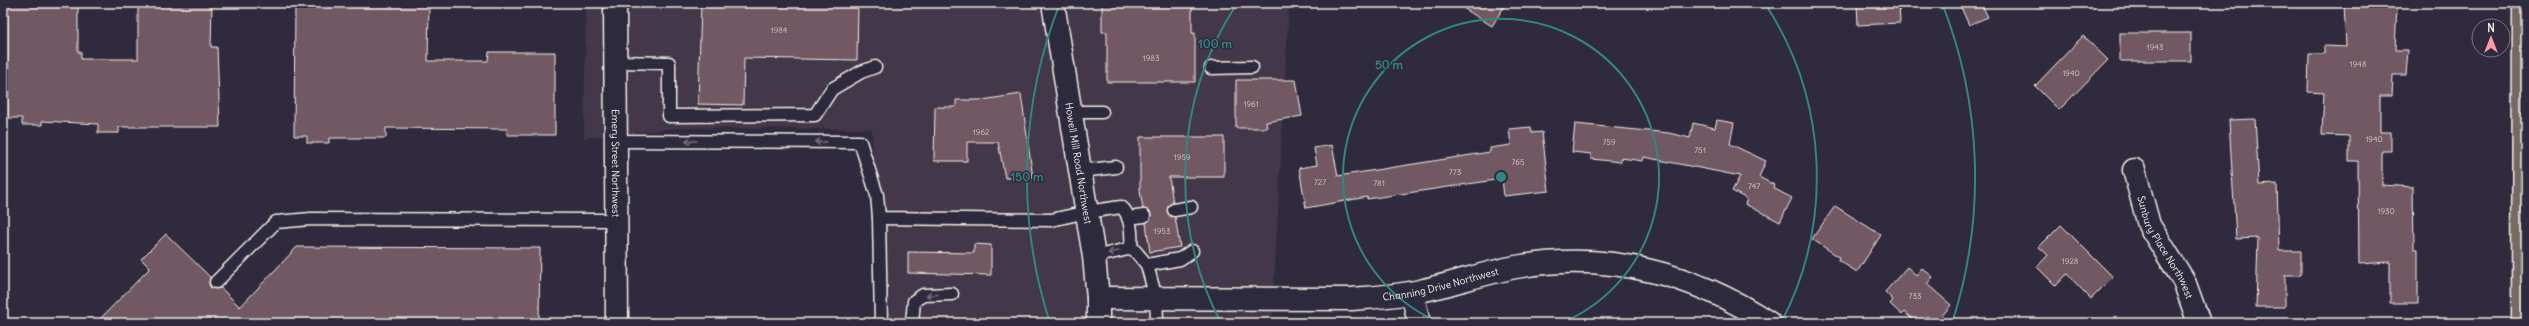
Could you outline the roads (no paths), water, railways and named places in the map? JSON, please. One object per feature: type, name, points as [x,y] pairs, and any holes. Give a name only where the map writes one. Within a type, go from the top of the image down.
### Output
[{"type":"main road","points":[[2523,323],[2525,124],[2524,3]]},
{"type":"street","name":"Emery Street Northwest","points":[[616,3],[615,141],[617,323]]},
{"type":"street","name":"Howell Mill Road Northwest","points":[[1052,3],[1094,256],[1098,298],[1098,323]]},
{"type":"street","name":"Sunbury Place Northwest","points":[[2134,170],[2149,225],[2184,281],[2199,323]]},
{"type":"street","name":"Channing Drive Northwest","points":[[1098,298],[1352,299],[1412,293],[1521,266],[1560,261],[1594,261],[1633,266],[1672,275],[1709,288],[1744,306],[1769,323]]},
{"type":"street","points":[[1412,293],[1419,323]]},
{"type":"lane","points":[[615,62],[669,63],[669,116],[815,115],[832,90],[861,72],[875,67]]},
{"type":"lane","points":[[1211,68],[1252,67]]},
{"type":"lane","points":[[1070,112],[1102,112]]},
{"type":"lane","points":[[615,141],[860,142],[877,194],[879,218],[881,323]]},
{"type":"lane","points":[[1080,171],[1116,167]]},
{"type":"lane","points":[[879,218],[1051,220],[1087,212],[1121,207],[1126,210],[1131,246],[1147,265],[1156,298],[1157,320]]},
{"type":"lane","points":[[1174,210],[1191,207]]},
{"type":"lane","points":[[1128,218],[1144,216]]},
{"type":"lane","points":[[216,282],[276,222],[311,219],[617,220]]},
{"type":"lane","points":[[1094,256],[1128,249],[1131,246]]},
{"type":"lane","points":[[1147,265],[1180,259],[1192,251]]},
{"type":"lane","points":[[912,323],[914,301],[923,295],[952,294]]}]
